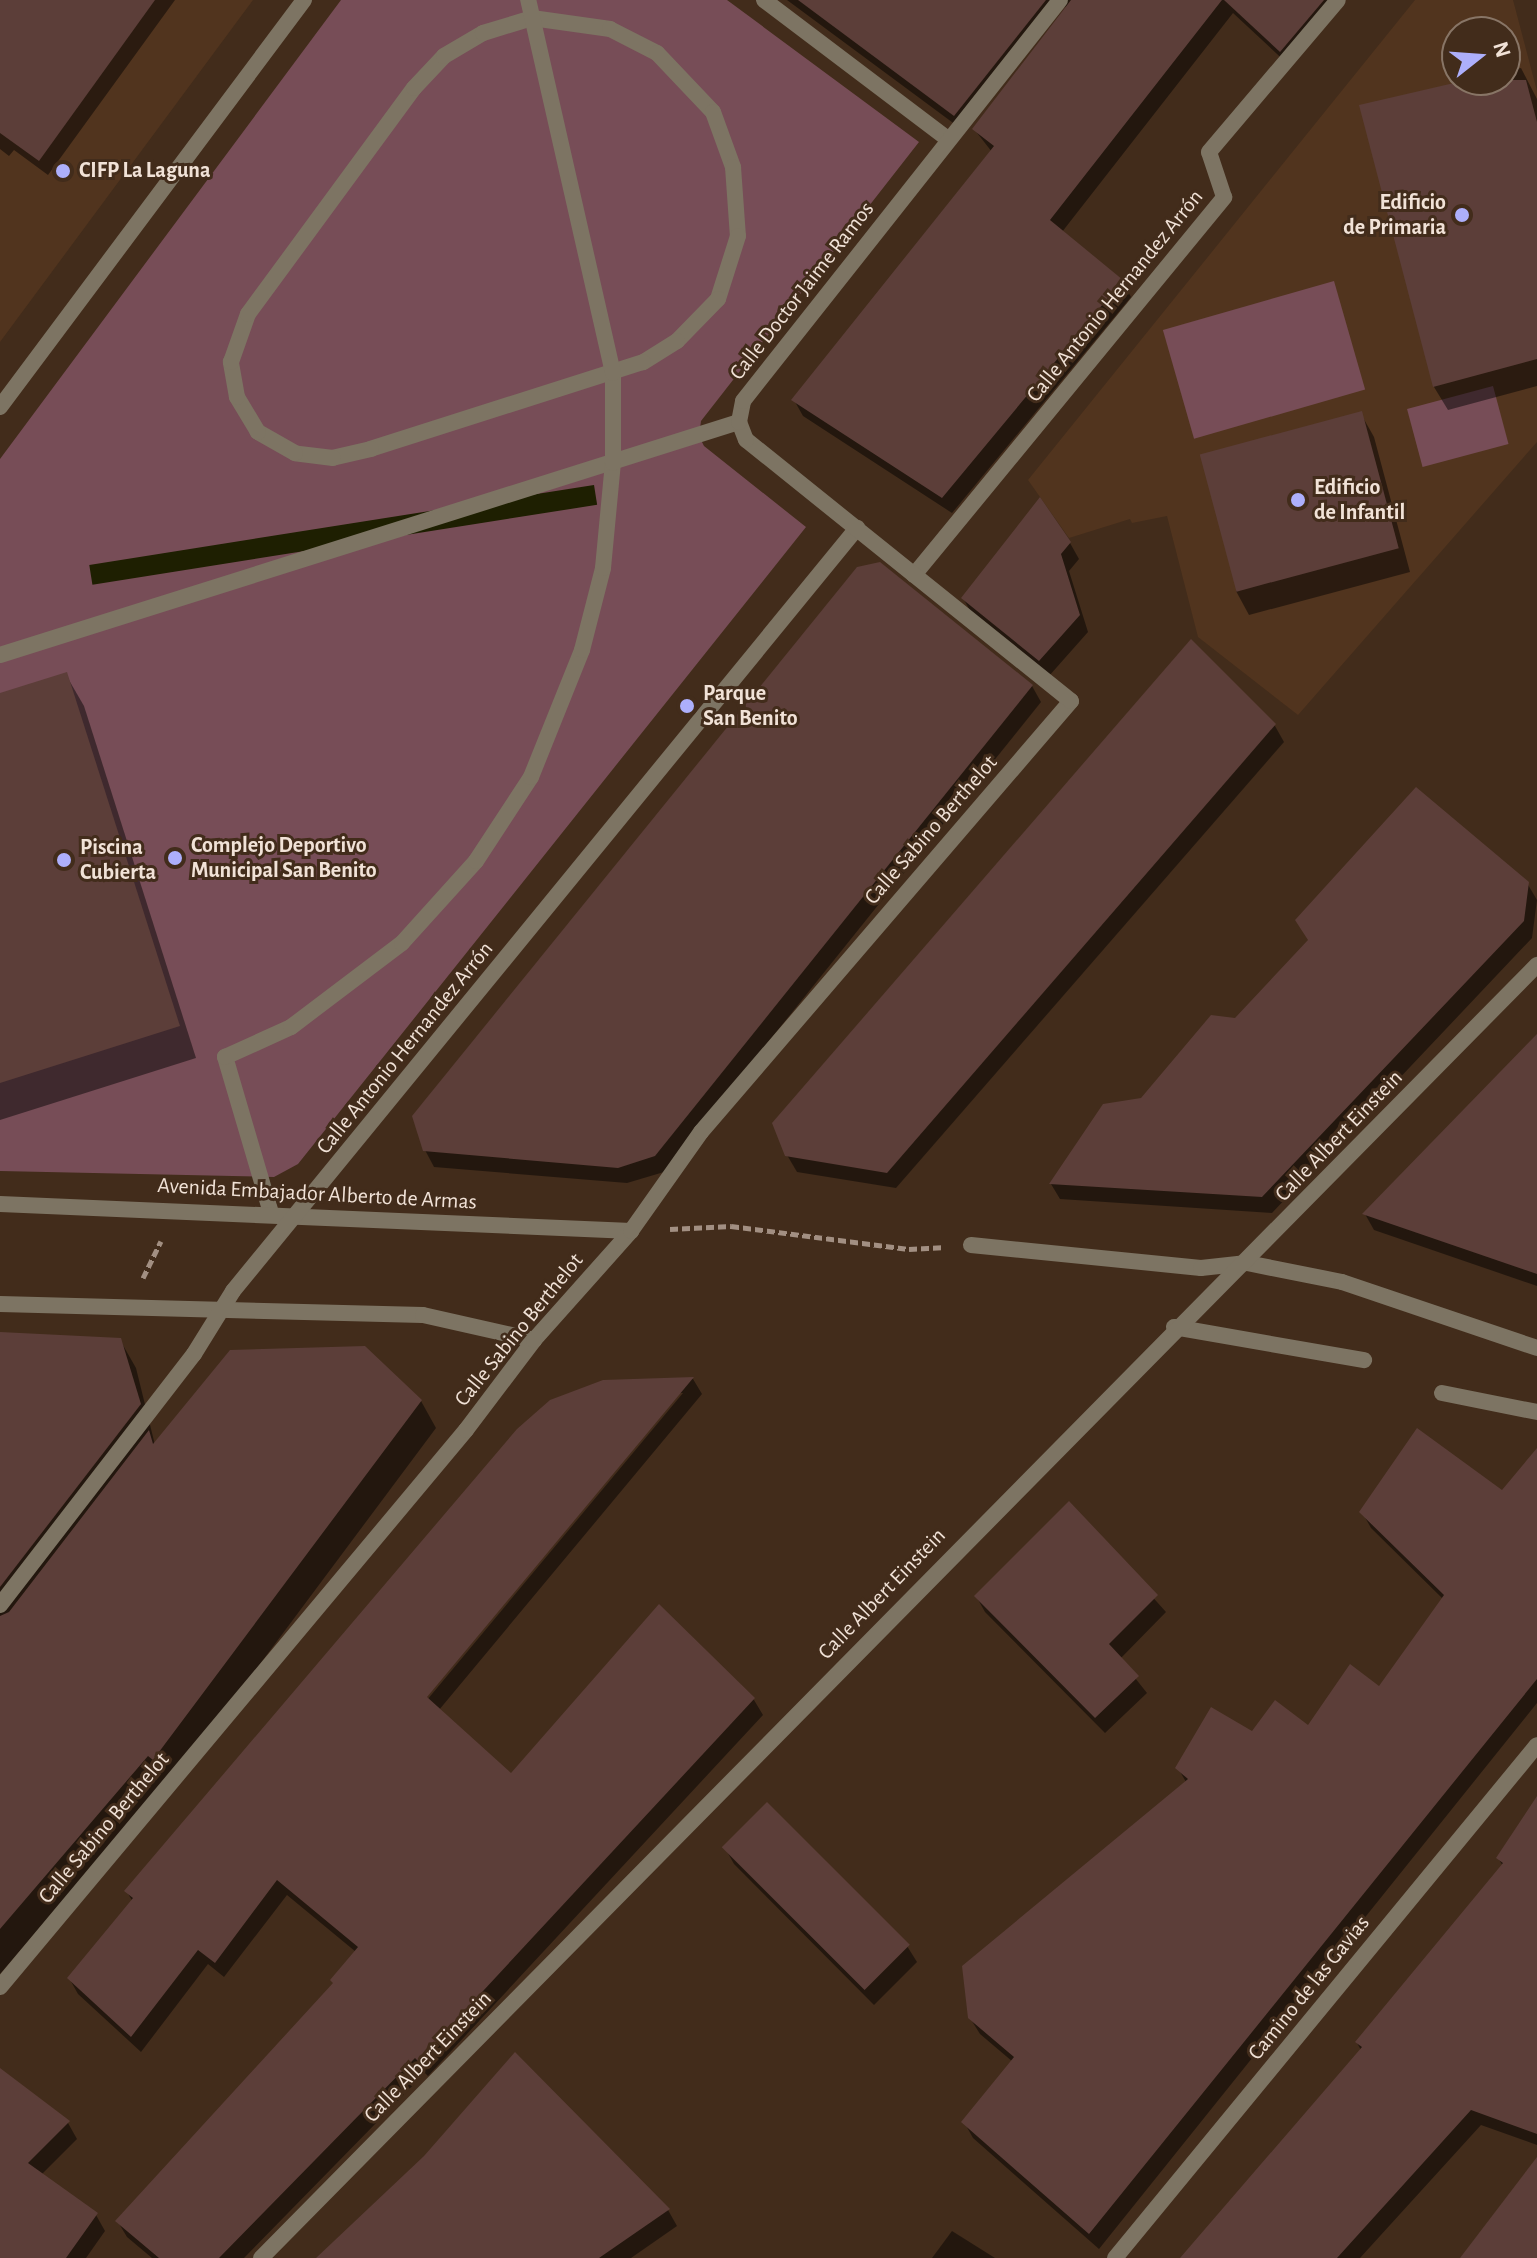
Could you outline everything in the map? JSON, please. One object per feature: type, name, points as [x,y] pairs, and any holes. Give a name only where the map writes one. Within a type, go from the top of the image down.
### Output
[{"type":"street","points":[[0,407],[304,0]]},
{"type":"street","points":[[271,1213],[225,1057],[291,1027],[402,943],[476,861],[531,777],[582,650],[603,568],[613,463],[613,373],[528,0]]},
{"type":"street","points":[[764,0],[948,139]]},
{"type":"street","name":"Calle Doctor Jaime Ramos","points":[[739,422],[743,401],[1060,0]]},
{"type":"street","name":"Calle Antonio Hernandez Arrón","points":[[914,575],[1224,197],[1209,152],[1338,0]]},
{"type":"street","points":[[532,18],[610,29],[657,53],[713,112],[733,167],[738,236],[718,299],[677,341],[613,373],[333,458],[295,453],[258,432],[237,397],[231,362],[248,314],[414,88],[444,56],[483,33],[532,18]]},
{"type":"street","points":[[0,655],[739,422],[746,440],[914,575]]},
{"type":"street","name":"Calle Antonio Hernandez Arrón","points":[[0,1605],[194,1354],[221,1309],[857,528]]},
{"type":"street","name":"Calle Sabino Berthelot","points":[[0,1987],[466,1430],[534,1340],[631,1231],[701,1132],[1071,701],[914,575]]},
{"type":"street","name":"Calle Albert Einstein","points":[[261,2258],[1174,1327],[1247,1263],[1537,965]]},
{"type":"street","name":"Avenida Embajador Alberto de Armas","points":[[0,1204],[165,1208],[631,1231]]},
{"type":"street","points":[[971,1245],[1201,1268],[1247,1263],[1342,1282],[1537,1348]]},
{"type":"street","points":[[0,1304],[137,1305],[423,1315],[534,1340]]},
{"type":"street","points":[[1174,1327],[1364,1360]]},
{"type":"street","points":[[1442,1393],[1537,1412]]},
{"type":"street","name":"Camino de las Gavias","points":[[1115,2258],[1537,1745]]},
{"type":"path","points":[[137,1305],[139,1285],[164,1235],[165,1208]]},
{"type":"path","points":[[631,1231],[731,1226],[909,1249],[971,1245]]},
{"type":"shaded area","name":"CIFP La Laguna","points":[[0,0],[253,0],[0,342]]},
{"type":"shaded area","points":[[341,0],[727,0],[919,142],[701,421],[699,436],[704,446],[806,527],[298,1164],[274,1177],[0,1171],[0,459]]},
{"type":"shaded area","points":[[1415,0],[1513,0],[1517,16],[1441,16],[1441,96],[1521,96],[1521,30],[1537,91],[1537,442],[1298,715],[1198,637],[1167,516],[1132,523],[1130,519],[1069,538],[1028,480]]},
{"type":"shaded area","points":[[1334,281],[1365,390],[1194,439],[1163,330]]},
{"type":"shaded area","points":[[1493,386],[1509,444],[1423,467],[1407,409]]},
{"type":"shaded area","points":[[594,485],[597,505],[92,585],[89,565]]},
{"type":"building","points":[[0,0],[155,0],[39,161],[0,133]]},
{"type":"building","points":[[798,0],[1046,0],[954,116]]},
{"type":"building","points":[[1071,0],[1222,0],[1050,220],[1123,280],[942,498],[791,400],[994,146],[972,129]]},
{"type":"building","points":[[1224,0],[1324,0],[1280,52]]},
{"type":"building","name":"Edificio de Primaria","points":[[1521,80],[1526,80],[1537,122],[1537,359],[1433,387],[1359,105],[1441,86],[1441,96],[1521,96]]},
{"type":"building","name":"Edificio de Infantil","points":[[1362,411],[1399,548],[1236,592],[1200,454]]},
{"type":"building","points":[[1040,497],[1071,542],[1061,554],[1080,615],[1039,661],[961,598]]},
{"type":"building","points":[[880,562],[1033,685],[655,1156],[618,1168],[423,1151],[412,1116],[857,567]]},
{"type":"building","points":[[1191,639],[1276,724],[887,1173],[785,1156],[772,1123]]},
{"type":"building","name":"Piscina Cubierta","points":[[67,672],[180,1026],[0,1083],[0,693]]},
{"type":"building","points":[[1416,787],[1529,882],[1524,921],[1262,1197],[1049,1184],[1103,1104],[1141,1098],[1211,1015],[1235,1018],[1308,940],[1295,920]]},
{"type":"building","points":[[1537,1034],[1537,1274],[1362,1214]]},
{"type":"building","points":[[0,1332],[121,1338],[141,1404],[0,1587]]},
{"type":"building","points":[[365,1346],[422,1400],[153,1760],[148,1756],[0,1929],[0,1616],[9,1612],[149,1430],[153,1444],[230,1350]]},
{"type":"building","points":[[694,1377],[427,1697],[511,1773],[659,1604],[755,1698],[418,2061],[415,2058],[219,2258],[159,2258],[115,2221],[333,1983],[330,1980],[358,1947],[277,1880],[215,1963],[198,1950],[131,2037],[67,1978],[133,1898],[124,1891],[517,1429],[550,1400],[603,1380]]},
{"type":"building","points":[[1417,1428],[1502,1490],[1537,1448],[1537,1679],[1089,2234],[961,2122],[1014,2057],[968,2018],[962,1966],[1188,1779],[1175,1768],[1211,1707],[1252,1731],[1275,1700],[1308,1725],[1350,1664],[1379,1686],[1444,1595],[1359,1512]]},
{"type":"building","points":[[1069,1501],[1158,1595],[1109,1644],[1139,1676],[1095,1718],[974,1596]]},
{"type":"building","points":[[1537,1796],[1537,2134],[1471,2110],[1337,2258],[1180,2258],[1362,2047],[1355,2042],[1503,1863],[1496,1858]]},
{"type":"building","points":[[767,1802],[910,1945],[865,1990],[722,1847]]},
{"type":"building","points":[[515,2052],[670,2209],[599,2258],[316,2258],[424,2156]]},
{"type":"building","points":[[0,2068],[70,2121],[28,2163],[98,2213],[66,2258],[0,2258]]},
{"type":"building","points":[[1537,2157],[1537,2258],[1460,2258]]},
{"type":"place","name":"CIFP La Laguna","points":[[63,171]]},
{"type":"place","name":"Edificio de Primaria","points":[[1462,215]]},
{"type":"place","name":"Edificio de Infantil","points":[[1298,500]]},
{"type":"place","name":"Parque San Benito","points":[[687,706]]},
{"type":"place","name":"Complejo Deportivo Municipal San Benito","points":[[175,858]]},
{"type":"place","name":"Piscina Cubierta","points":[[64,860]]}]
